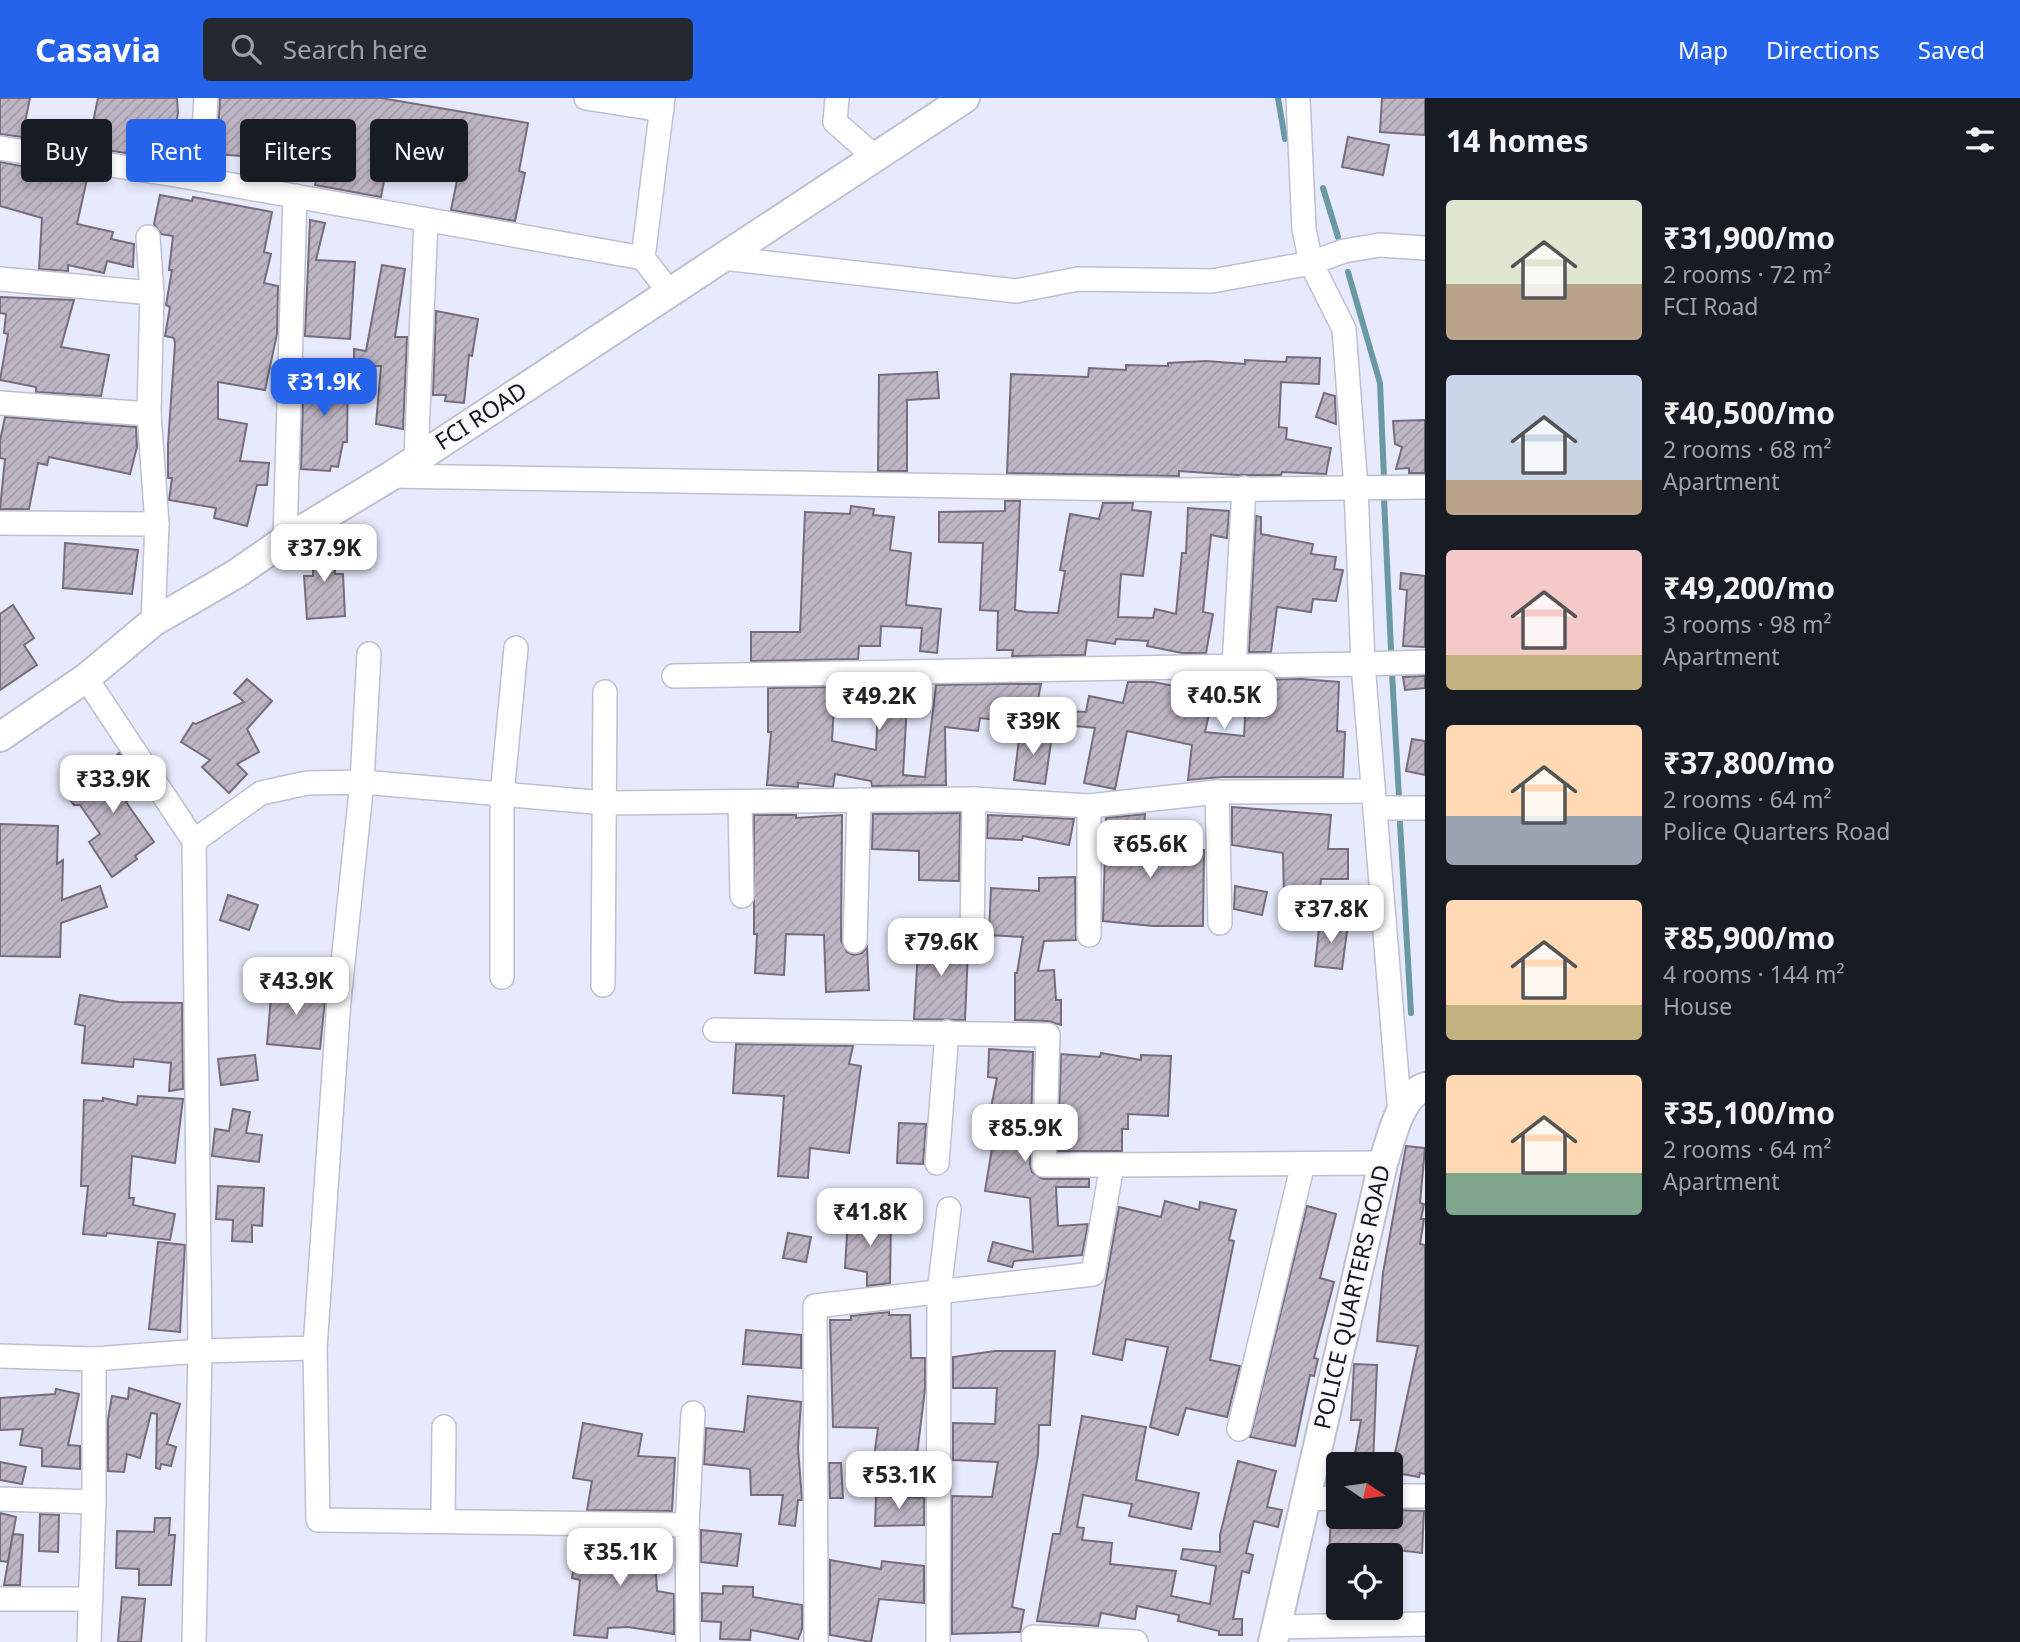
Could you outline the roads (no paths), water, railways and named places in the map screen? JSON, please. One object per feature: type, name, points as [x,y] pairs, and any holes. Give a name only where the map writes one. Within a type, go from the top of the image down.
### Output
[{"type":"street","points":[[205,119],[206,98]]},
{"type":"street","points":[[586,98],[663,104],[643,258]]},
{"type":"street","points":[[837,98],[835,122],[875,158]]},
{"type":"street","name":"FCI ROAD","points":[[0,737],[86,678],[153,622],[236,574],[285,540],[391,476],[965,98]]},
{"type":"street","points":[[1298,98],[1304,229],[1311,262],[1344,329],[1356,488],[1363,664],[1400,1115]]},
{"type":"street","points":[[0,149],[126,168]]},
{"type":"street","points":[[213,182],[643,258],[670,293]]},
{"type":"street","points":[[285,540],[295,196]]},
{"type":"street","points":[[416,458],[426,220]]},
{"type":"street","points":[[148,237],[152,293],[149,414],[157,524],[153,622]]},
{"type":"street","points":[[723,258],[1016,291],[1078,279],[1212,281],[1311,262],[1345,251],[1380,245],[1425,248]]},
{"type":"street","points":[[0,279],[152,293]]},
{"type":"street","points":[[0,403],[149,414]]},
{"type":"street","points":[[391,476],[1182,490],[1425,487]]},
{"type":"street","points":[[1234,667],[1244,488]]},
{"type":"street","points":[[0,523],[157,524]]},
{"type":"street","points":[[502,977],[502,795],[516,648]]},
{"type":"street","points":[[369,654],[362,782],[339,1000],[315,1348],[318,1520],[687,1525]]},
{"type":"street","points":[[674,676],[1425,662]]},
{"type":"street","points":[[86,678],[194,841],[200,1351],[194,1642]]},
{"type":"street","points":[[603,985],[605,692]]},
{"type":"street","points":[[194,841],[261,793],[307,783],[362,782],[605,803],[974,799],[1089,806],[1217,792],[1374,799],[1425,808]]},
{"type":"street","points":[[1217,792],[1220,923]]},
{"type":"street","points":[[972,938],[974,799]]},
{"type":"street","points":[[855,942],[859,800]]},
{"type":"street","points":[[740,802],[742,896]]},
{"type":"street","points":[[1088,935],[1089,806]]},
{"type":"street","points":[[715,1030],[1048,1035],[1044,1165],[1383,1163]]},
{"type":"street","points":[[937,1163],[947,1032]]},
{"type":"street","name":"POLICE QUARTERS ROAD","points":[[1275,1634],[1383,1163],[1400,1115],[1418,1089],[1425,1087]]},
{"type":"street","points":[[1239,1429],[1303,1164]]},
{"type":"street","points":[[816,1642],[815,1306],[1093,1274],[1112,1165]]},
{"type":"street","points":[[938,1642],[939,1292],[949,1209]]},
{"type":"street","points":[[0,1356],[94,1359],[200,1351],[315,1348]]},
{"type":"street","points":[[89,1642],[94,1503],[94,1359]]},
{"type":"street","points":[[688,1642],[687,1525],[693,1413]]},
{"type":"street","points":[[443,1521],[444,1427]]},
{"type":"street","points":[[1404,1496],[1425,1496]]},
{"type":"street","points":[[1304,1499],[1326,1498]]},
{"type":"street","points":[[0,1499],[94,1503]]},
{"type":"street","points":[[0,1599],[91,1599]]},
{"type":"street","points":[[1275,1634],[1425,1624]]},
{"type":"street","points":[[1033,1637],[1136,1642]]},
{"type":"waterway","points":[[1278,98],[1285,139]]},
{"type":"waterway","points":[[1323,188],[1338,237]]},
{"type":"waterway","points":[[1348,272],[1380,383],[1384,478]]},
{"type":"waterway","points":[[1384,498],[1391,649]]},
{"type":"waterway","points":[[1392,673],[1399,797]]},
{"type":"waterway","points":[[1400,823],[1411,1013]]}]
